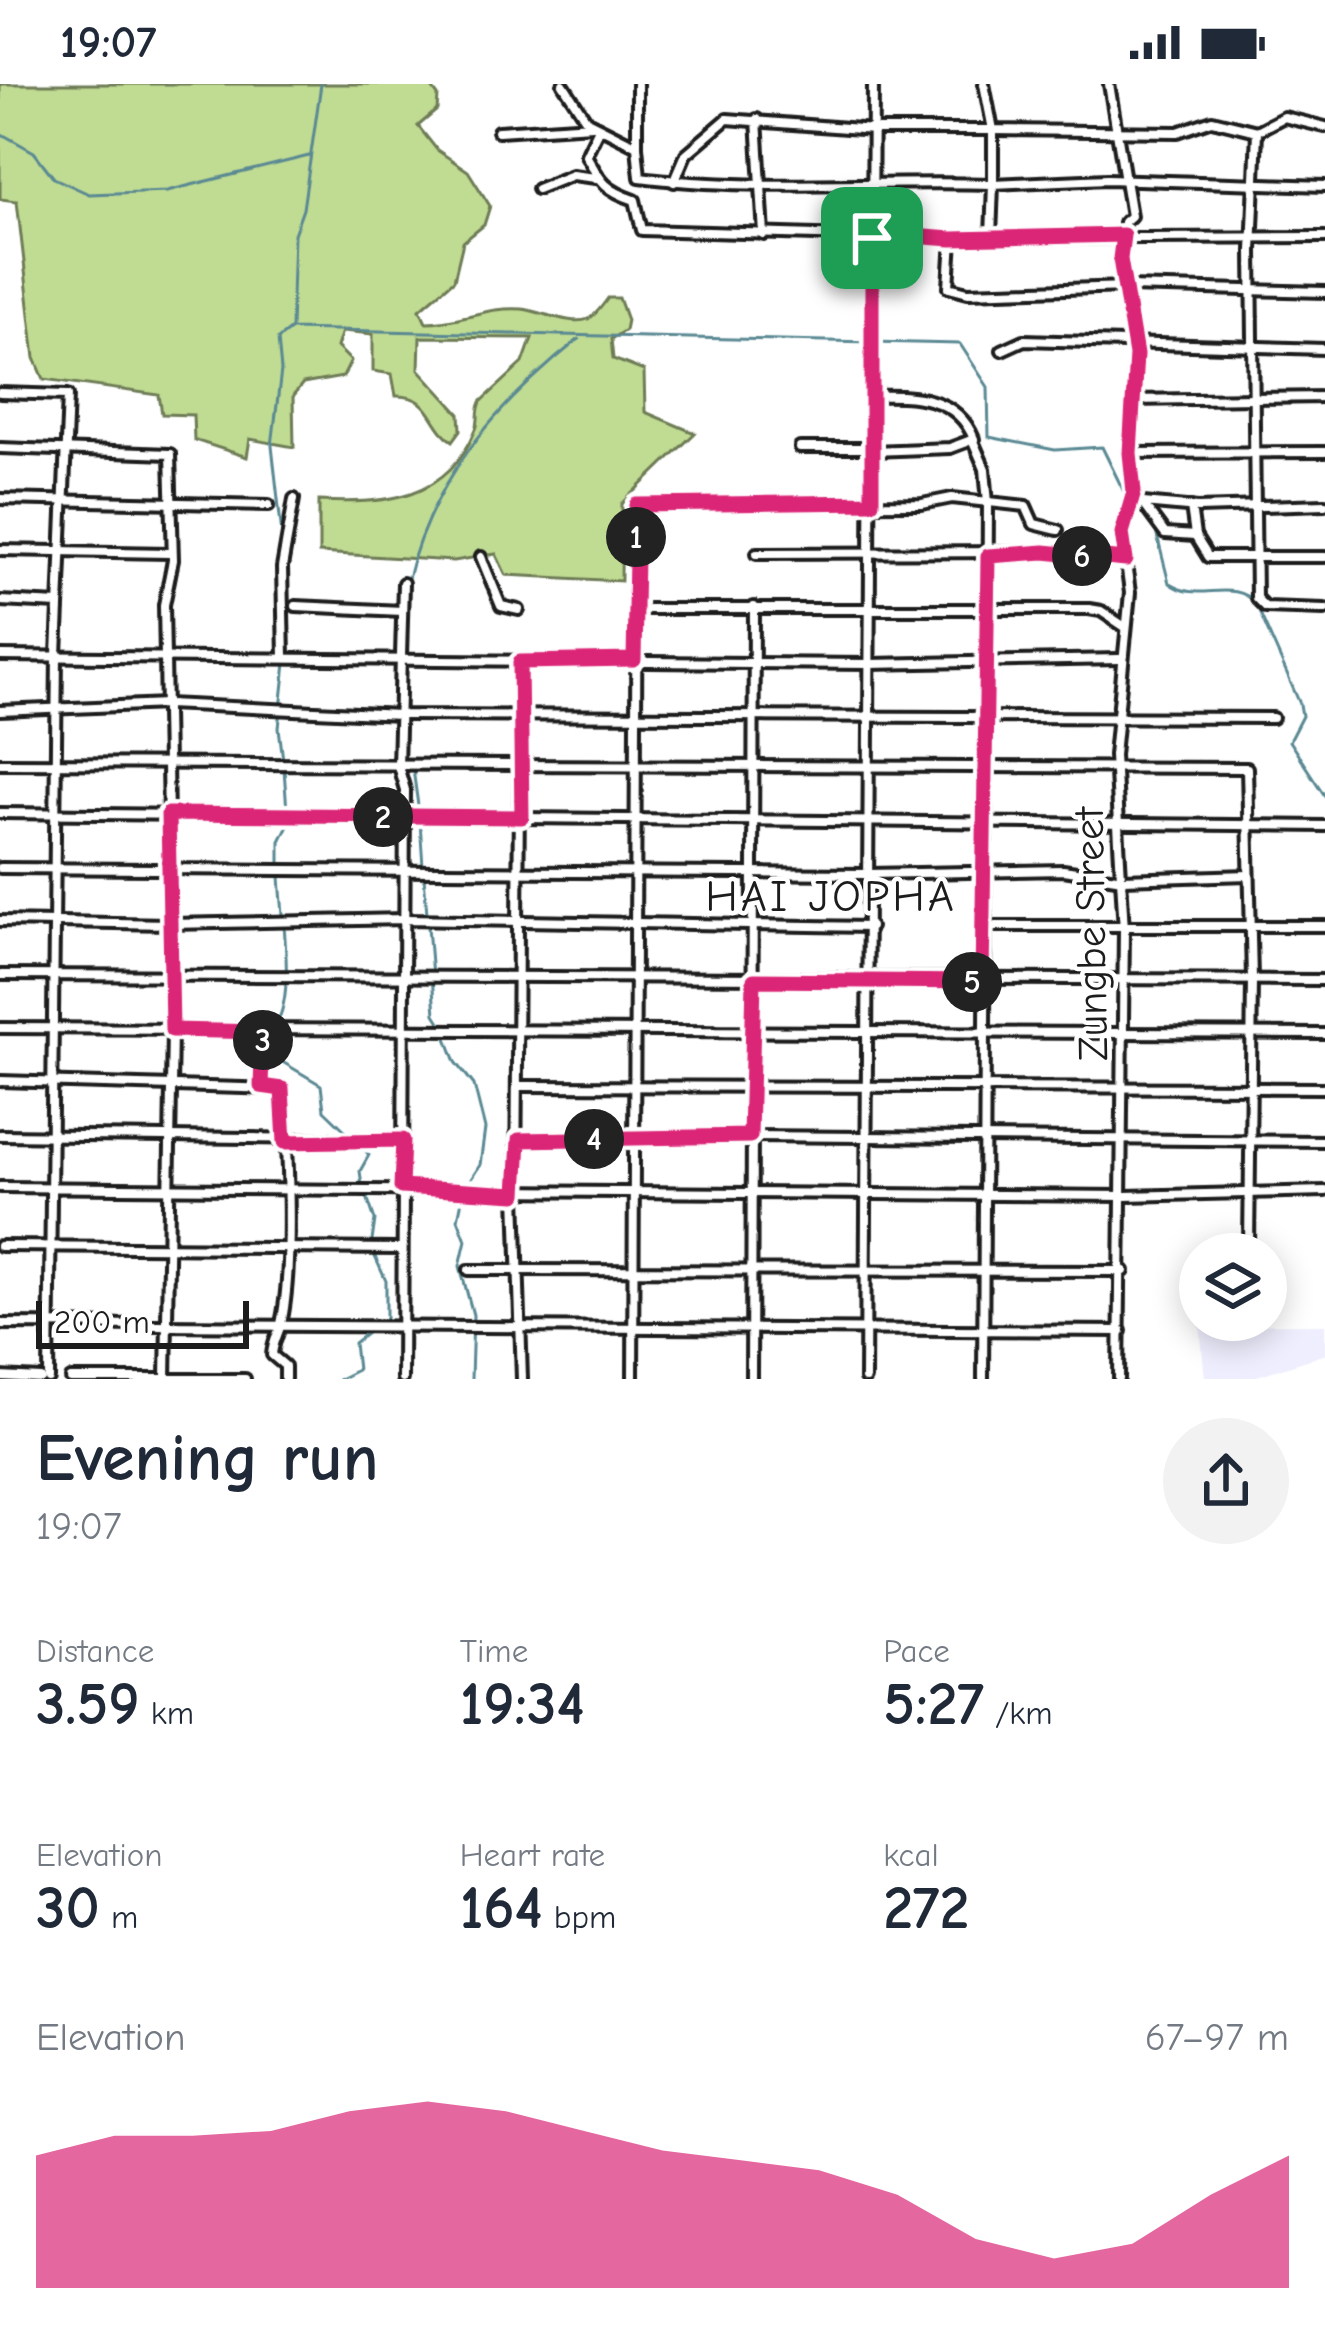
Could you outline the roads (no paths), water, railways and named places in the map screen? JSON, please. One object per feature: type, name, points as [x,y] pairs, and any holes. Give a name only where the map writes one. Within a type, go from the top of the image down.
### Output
[{"type":"street","points":[[563,84],[596,126],[637,146]]},
{"type":"street","points":[[637,84],[642,230],[952,239],[1325,237]]},
{"type":"street","points":[[866,1379],[873,84]]},
{"type":"street","points":[[984,84],[993,130],[991,237]]},
{"type":"street","points":[[1108,84],[1131,216],[1120,259],[1135,348],[1133,494],[1165,534],[1195,536]]},
{"type":"street","points":[[674,182],[686,154],[727,119],[874,130],[1178,132],[1211,120],[1258,131],[1284,117],[1325,127]]},
{"type":"street","points":[[758,119],[764,235]]},
{"type":"street","points":[[498,131],[596,126]]},
{"type":"street","points":[[596,126],[586,154],[596,178],[610,193],[639,206]]},
{"type":"street","points":[[1258,131],[1253,349],[1259,604],[1325,609]]},
{"type":"street","points":[[537,189],[572,175],[596,178]]},
{"type":"street","points":[[640,178],[674,182],[1124,181],[1325,186]]},
{"type":"street","points":[[952,239],[949,286],[968,292],[1127,286],[1325,292]]},
{"type":"street","points":[[1002,350],[1024,340],[1135,348],[1325,349]]},
{"type":"street","points":[[0,393],[68,395],[57,656],[60,712],[49,1324],[45,1379],[0,1377]]},
{"type":"street","points":[[872,396],[916,396],[942,404],[970,429],[985,469],[983,1379]]},
{"type":"street","points":[[1132,400],[1325,397]]},
{"type":"street","points":[[800,448],[950,448],[973,441]]},
{"type":"street","points":[[0,448],[170,454],[166,656],[172,1138],[166,1378]]},
{"type":"street","points":[[1130,453],[1325,452]]},
{"type":"street","name":"Zungbe Street","points":[[1119,1379],[1125,1196],[1124,880],[1114,767],[1120,659],[1130,593],[1125,512],[1133,494]]},
{"type":"street","points":[[0,499],[269,505]]},
{"type":"street","points":[[284,657],[283,568],[294,499]]},
{"type":"street","points":[[633,1379],[637,505],[988,502],[1026,506],[1034,524],[1058,530]]},
{"type":"street","points":[[1143,503],[1191,507],[1325,504]]},
{"type":"street","points":[[1191,507],[1195,536],[1208,556],[1325,557]]},
{"type":"street","points":[[0,550],[170,553]]},
{"type":"street","points":[[758,553],[988,556],[1044,552],[1126,560]]},
{"type":"street","points":[[481,557],[501,606],[519,610]]},
{"type":"street","points":[[402,1379],[405,816],[398,766],[403,583]]},
{"type":"street","points":[[0,601],[59,604]]},
{"type":"street","points":[[296,606],[402,611]]},
{"type":"street","points":[[752,1379],[754,608]]},
{"type":"street","points":[[635,609],[1095,609],[1124,627]]},
{"type":"street","points":[[0,656],[870,664],[1120,659]]},
{"type":"street","points":[[520,662],[516,1194],[522,1379]]},
{"type":"street","points":[[0,711],[167,704],[400,715],[1273,718]]},
{"type":"street","points":[[0,763],[1246,768],[1252,979],[1249,1233]]},
{"type":"street","points":[[0,813],[1122,820],[1325,826]]},
{"type":"street","points":[[0,868],[869,874],[1063,870],[1124,880],[1249,875]]},
{"type":"street","points":[[0,920],[170,924],[405,919],[870,927]]},
{"type":"street","points":[[986,926],[1124,930],[1325,926]]},
{"type":"street","points":[[0,975],[1325,980]]},
{"type":"street","points":[[0,1028],[403,1031],[519,1026],[1325,1034]]},
{"type":"street","points":[[261,1086],[270,1031]]},
{"type":"street","points":[[0,1081],[282,1089],[285,1252],[282,1324],[274,1334],[272,1355],[285,1366],[285,1379]]},
{"type":"street","points":[[519,1086],[636,1082],[1124,1090],[1325,1088]]},
{"type":"street","points":[[0,1136],[403,1140]]},
{"type":"street","points":[[519,1140],[750,1136],[1325,1141]]},
{"type":"street","points":[[0,1187],[401,1187],[634,1195],[986,1191],[1125,1196],[1325,1191]]},
{"type":"street","points":[[0,1246],[170,1245],[285,1252],[401,1249]]},
{"type":"street","points":[[469,1270],[1124,1271]]},
{"type":"street","points":[[0,1324],[634,1328],[750,1333],[1121,1331]]},
{"type":"street","points":[[71,1379],[244,1379]]},
{"type":"waterway","points":[[321,84],[303,209],[294,234],[291,329],[960,344],[988,387],[989,437],[1055,450],[1102,447],[1125,494],[1154,524],[1169,583],[1191,592],[1236,592],[1256,604],[1300,704],[1302,716],[1289,741],[1325,796]]},
{"type":"waterway","points":[[0,133],[34,152],[54,178],[89,194],[167,191],[309,156]]},
{"type":"waterway","points":[[283,543],[272,446],[281,371],[278,339],[291,329]]},
{"type":"waterway","points":[[406,586],[431,512],[470,448],[520,391],[579,339]]},
{"type":"waterway","points":[[286,565],[286,591]]},
{"type":"waterway","points":[[283,760],[279,728],[286,663]]},
{"type":"waterway","points":[[403,734],[403,760]]},
{"type":"waterway","points":[[280,865],[280,841],[288,825],[284,769]]},
{"type":"waterway","points":[[413,769],[419,813]]},
{"type":"waterway","points":[[420,822],[423,866]]},
{"type":"waterway","points":[[276,1024],[286,973],[280,874]]},
{"type":"waterway","points":[[424,876],[435,1014],[442,1025]]},
{"type":"waterway","points":[[273,1033],[269,1054],[321,1085],[324,1110],[351,1136]]},
{"type":"waterway","points":[[446,1035],[456,1062],[474,1085],[485,1129],[480,1165],[464,1190],[458,1219],[466,1240],[460,1266],[473,1315],[471,1379]]},
{"type":"waterway","points":[[358,1142],[369,1155],[360,1171],[362,1185]]},
{"type":"waterway","points":[[366,1194],[375,1220],[371,1248],[386,1281],[386,1326]]},
{"type":"waterway","points":[[339,1379],[357,1370],[354,1343],[371,1330]]},
{"type":"district","name":"HAI JOPHA","points":[[831,895]]}]
